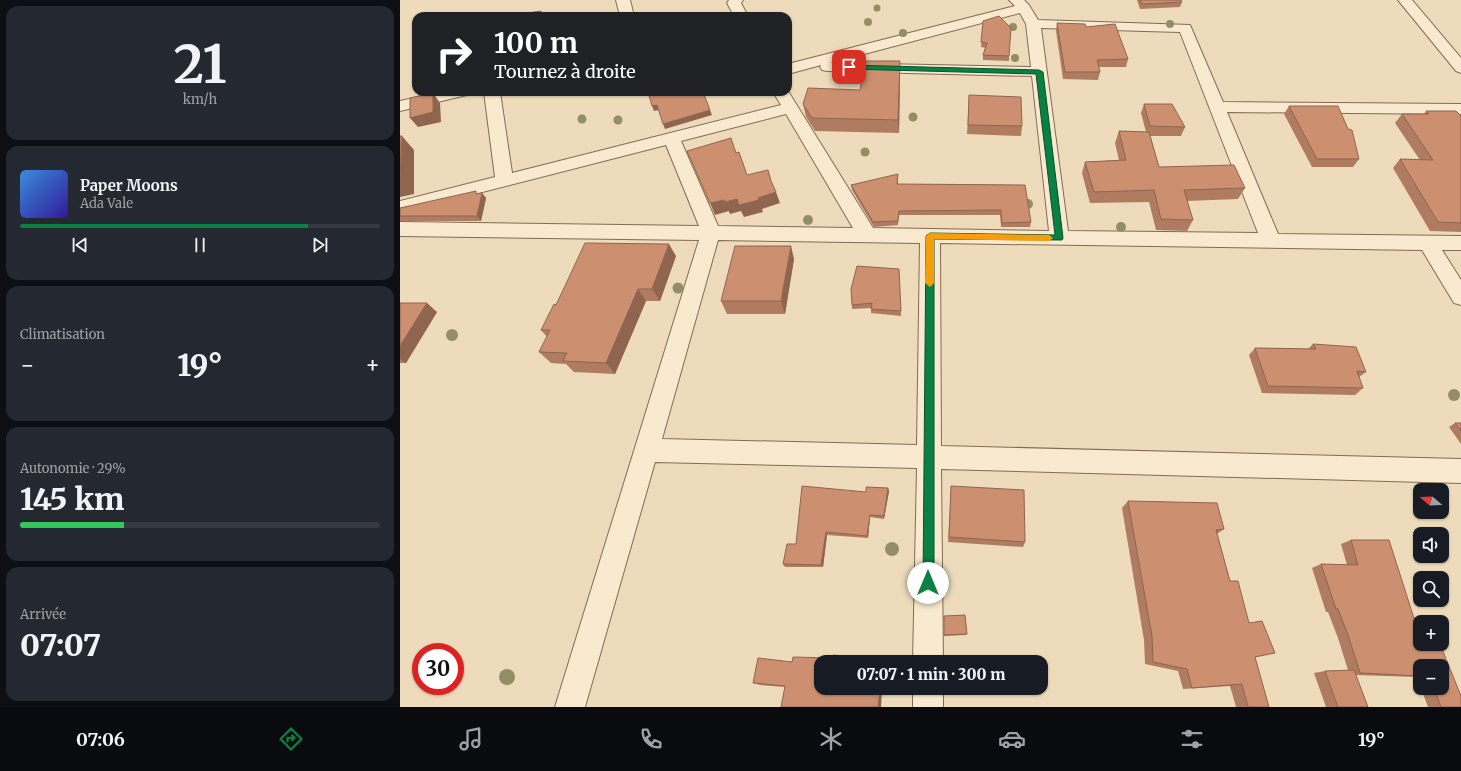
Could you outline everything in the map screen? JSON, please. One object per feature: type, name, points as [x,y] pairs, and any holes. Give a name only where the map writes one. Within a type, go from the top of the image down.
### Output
[{"type":"street","points":[[623,0],[627,12]]},
{"type":"street","points":[[736,0],[734,3],[739,12]]},
{"type":"street","points":[[1405,0],[1461,68]]},
{"type":"street","points":[[795,68],[1020,4],[1033,24],[1059,238]]},
{"type":"street","points":[[1033,24],[1185,28],[1271,241]]},
{"type":"street","points":[[1438,40],[1454,40]]},
{"type":"street","points":[[795,68],[1039,72]]},
{"type":"street","points":[[400,106],[444,96]]},
{"type":"street","points":[[493,96],[504,181]]},
{"type":"street","points":[[783,96],[867,235]]},
{"type":"street","points":[[1216,107],[1461,108]]},
{"type":"street","points":[[400,207],[789,108]]},
{"type":"street","points":[[570,707],[711,233],[672,139]]},
{"type":"street","points":[[400,229],[1461,243]]},
{"type":"street","points":[[928,655],[930,236]]},
{"type":"street","points":[[1428,243],[1461,297]]},
{"type":"street","points":[[647,450],[1461,471]]},
{"type":"street","points":[[928,695],[928,707]]},
{"type":"building","points":[[1140,0],[1181,0],[1182,2],[1142,4]]},
{"type":"building","points":[[999,16],[1011,28],[1009,56],[983,55],[987,43],[981,42],[983,21]]},
{"type":"building","points":[[1057,23],[1085,24],[1086,27],[1115,24],[1128,59],[1097,60],[1100,72],[1065,72]]},
{"type":"building","points":[[865,61],[900,61],[898,120],[812,118],[803,104],[808,88],[860,90]]},
{"type":"building","points":[[969,95],[1021,97],[1022,126],[968,125]]},
{"type":"building","points":[[433,96],[433,112],[410,118],[410,98]]},
{"type":"building","points":[[649,96],[705,96],[710,110],[663,124],[657,105],[652,106]]},
{"type":"building","points":[[1144,104],[1172,104],[1185,127],[1150,126]]},
{"type":"building","points":[[1289,106],[1338,106],[1348,129],[1352,130],[1359,159],[1317,159]]},
{"type":"building","points":[[1426,111],[1456,111],[1461,116],[1461,223],[1438,222],[1400,159],[1433,160],[1402,114],[1429,114]]},
{"type":"building","points":[[1119,131],[1149,132],[1159,167],[1234,165],[1245,188],[1184,190],[1193,220],[1161,219],[1154,190],[1094,192],[1085,162],[1126,160]]},
{"type":"building","points":[[400,136],[402,136],[400,180]]},
{"type":"building","points":[[731,138],[736,153],[739,152],[747,175],[768,170],[776,192],[758,198],[759,200],[739,205],[737,199],[725,202],[724,200],[710,203],[687,151]]},
{"type":"building","points":[[898,174],[897,184],[1025,185],[1031,222],[1002,223],[1001,210],[899,211],[898,221],[873,222],[851,185]]},
{"type":"building","points":[[476,191],[476,194],[482,193],[477,216],[400,216],[400,208]]},
{"type":"building","points":[[585,243],[669,244],[652,289],[638,289],[606,363],[563,361],[567,353],[539,352],[550,330],[541,330],[554,304],[556,305]]},
{"type":"building","points":[[735,246],[791,246],[781,301],[721,301]]},
{"type":"building","points":[[857,266],[899,269],[901,311],[871,309],[872,303],[852,305],[851,289]]},
{"type":"building","points":[[400,303],[427,303],[400,346]]},
{"type":"building","points":[[1313,344],[1356,347],[1366,372],[1357,371],[1363,388],[1268,386],[1255,348],[1316,349]]},
{"type":"building","points":[[1455,423],[1461,423],[1461,431]]},
{"type":"building","points":[[802,486],[866,492],[866,487],[888,488],[884,516],[870,515],[867,536],[826,532],[821,565],[783,564],[787,544],[796,544]]},
{"type":"building","points":[[951,486],[1024,490],[1025,542],[949,537]]},
{"type":"building","points":[[1128,501],[1217,503],[1224,529],[1216,530],[1230,581],[1238,581],[1249,623],[1262,621],[1275,653],[1255,657],[1269,707],[1248,707],[1242,684],[1192,688],[1187,669],[1153,662],[1152,636]]},
{"type":"building","points":[[1351,540],[1389,540],[1413,615],[1413,651],[1443,651],[1446,659],[1413,659],[1413,676],[1360,673],[1348,635],[1338,609],[1336,609],[1321,564],[1358,565]]},
{"type":"building","points":[[965,615],[967,634],[944,635],[944,616]]},
{"type":"building","points":[[793,657],[814,658],[814,695],[879,695],[878,707],[781,707],[785,686],[753,683],[758,658],[792,662]]},
{"type":"building","points":[[1449,666],[1461,696],[1461,707],[1441,707],[1437,695],[1449,695]]},
{"type":"building","points":[[1354,670],[1368,707],[1338,707],[1325,671]]},
{"type":"slow traffic","points":[[930,283],[930,236],[1049,238]]},
{"type":"route","points":[[849,67],[1039,72],[1059,238],[930,236],[928,583]]}]
